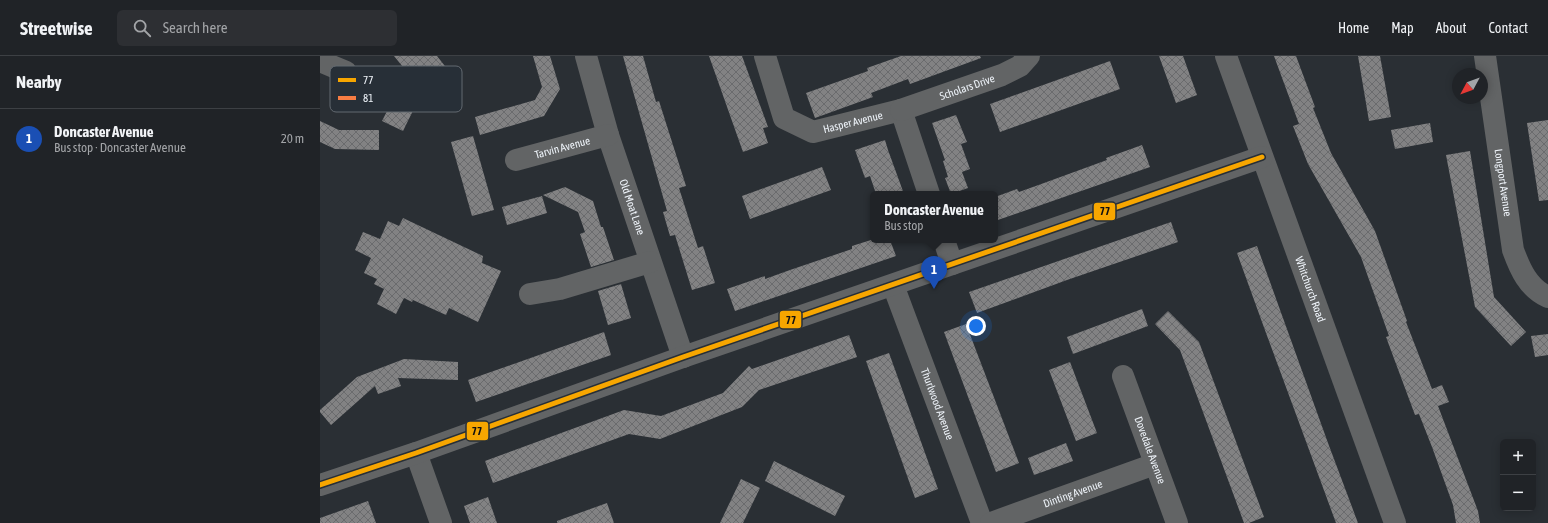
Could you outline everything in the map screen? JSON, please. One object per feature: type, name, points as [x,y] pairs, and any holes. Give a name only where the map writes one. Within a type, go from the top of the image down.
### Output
[{"type":"street","name":"Old Moat Lane","points":[[586,56],[608,135],[683,357]]},
{"type":"street","name":"Hasper Avenue","points":[[765,56],[784,118],[813,132],[901,110]]},
{"type":"street","name":"Scholars Drive","points":[[901,110],[1002,75],[1020,66],[1029,56]]},
{"type":"street","name":"Whitchurch Road","points":[[1226,56],[1395,523]]},
{"type":"street","name":"Longport Avenue","points":[[1485,56],[1513,250],[1522,272],[1530,284],[1548,296]]},
{"type":"street","points":[[320,61],[332,66]]},
{"type":"street","points":[[901,110],[928,191]]},
{"type":"street","name":"Tarvin Avenue","points":[[516,160],[608,135]]},
{"type":"street","points":[[320,485],[1262,156]]},
{"type":"street","points":[[945,243],[952,264]]},
{"type":"street","points":[[530,294],[560,289],[650,262]]},
{"type":"street","name":"Thurlwood Avenue","points":[[893,285],[982,523]]},
{"type":"street","name":"Dovedale Avenue","points":[[1123,376],[1177,523]]},
{"type":"street","points":[[416,452],[441,523]]},
{"type":"street","name":"Dinting Avenue","points":[[991,523],[1156,464]]},
{"type":"building","points":[[394,56],[437,56],[445,66],[402,66]]},
{"type":"building","points":[[533,56],[550,56],[560,89],[544,116],[480,135],[475,117],[535,100],[542,87]]},
{"type":"building","points":[[623,56],[643,56],[656,102],[659,101],[686,186],[679,188],[698,248],[703,246],[715,283],[692,290],[675,235],[670,236],[663,212],[667,211]]},
{"type":"building","points":[[709,56],[742,56],[768,127],[763,128],[768,143],[743,152]]},
{"type":"building","points":[[901,56],[980,56],[981,58],[910,84],[908,79],[871,93],[873,97],[815,118],[806,93],[868,71],[867,68]]},
{"type":"building","points":[[1159,56],[1183,56],[1197,95],[1176,103]]},
{"type":"building","points":[[1274,56],[1296,56],[1315,107],[1313,108],[1331,153],[1375,231],[1407,321],[1406,322],[1432,389],[1442,385],[1449,402],[1438,406],[1478,511],[1480,523],[1456,523],[1453,505],[1432,447],[1419,414],[1415,415],[1386,337],[1389,336],[1361,257],[1308,164],[1293,126],[1299,124]]},
{"type":"building","points":[[1358,56],[1380,56],[1391,117],[1369,121]]},
{"type":"building","points":[[1110,61],[1120,89],[1000,132],[990,104]]},
{"type":"building","points":[[387,112],[412,112],[403,131],[382,121]]},
{"type":"building","points":[[956,115],[967,142],[961,144],[970,169],[962,172],[968,188],[960,191],[950,191],[945,178],[948,177],[943,161],[945,160],[932,123]]},
{"type":"building","points":[[1548,120],[1548,200],[1539,201],[1527,123]]},
{"type":"building","points":[[320,121],[339,130],[379,130],[379,150],[335,149],[320,142]]},
{"type":"building","points":[[1430,123],[1433,142],[1395,149],[1391,130]]},
{"type":"building","points":[[473,136],[494,210],[472,216],[451,142]]},
{"type":"building","points":[[885,140],[903,191],[875,191],[870,176],[865,178],[855,150]]},
{"type":"building","points":[[1142,145],[1150,167],[998,220],[998,196],[1017,189],[1019,192],[1107,160],[1106,158]]},
{"type":"building","points":[[1470,151],[1494,297],[1526,332],[1511,346],[1475,307],[1446,155]]},
{"type":"building","points":[[822,167],[831,190],[750,219],[742,196]]},
{"type":"building","points":[[565,187],[593,201],[614,260],[591,267],[580,234],[585,232],[578,212],[543,195]]},
{"type":"building","points":[[542,196],[547,213],[507,225],[502,207]]},
{"type":"building","points":[[403,218],[483,256],[482,263],[501,271],[478,322],[449,308],[446,315],[413,300],[412,302],[404,298],[396,314],[377,304],[384,289],[374,284],[377,279],[364,273],[371,258],[355,250],[363,232],[380,239],[388,221],[399,226]]},
{"type":"building","points":[[1171,222],[1178,242],[977,313],[969,292]]},
{"type":"building","points":[[870,240],[870,243],[891,243],[896,256],[735,311],[727,289],[765,276],[765,279],[852,249],[852,246]]},
{"type":"building","points":[[1257,246],[1358,523],[1336,523],[1266,333],[1237,253]]},
{"type":"building","points":[[621,284],[631,318],[608,325],[598,291]]},
{"type":"building","points":[[1142,309],[1148,326],[1073,354],[1067,337]]},
{"type":"building","points":[[1168,311],[1199,342],[1264,517],[1249,523],[1244,523],[1180,350],[1155,324]]},
{"type":"building","points":[[966,324],[1019,463],[996,472],[944,332]]},
{"type":"building","points":[[604,332],[611,355],[476,402],[468,380]]},
{"type":"building","points":[[1548,334],[1548,355],[1535,357],[1531,336]]},
{"type":"building","points":[[849,335],[857,357],[759,390],[742,407],[660,439],[629,434],[493,483],[485,461],[624,410],[661,416],[723,393],[749,366],[752,369]]},
{"type":"building","points":[[889,353],[938,489],[915,498],[866,361]]},
{"type":"building","points":[[404,359],[458,362],[458,380],[398,378],[401,386],[378,394],[375,386],[331,425],[320,412],[320,410],[357,377]]},
{"type":"building","points":[[1070,362],[1097,433],[1076,441],[1049,370]]},
{"type":"building","points":[[1066,443],[1073,461],[1034,475],[1028,458]]},
{"type":"building","points":[[774,461],[845,496],[835,516],[765,481]]},
{"type":"building","points":[[741,479],[760,488],[743,523],[720,523]]},
{"type":"building","points":[[488,497],[497,523],[470,523],[464,506]]},
{"type":"building","points":[[368,501],[376,523],[320,523],[320,518]]},
{"type":"building","points":[[607,503],[614,523],[557,523],[557,521]]},
{"type":"transit line","name":"77","points":[[320,485],[416,453],[683,357],[1262,157]]},
{"type":"place","name":"Doncaster Avenue","points":[[934,289]]}]
